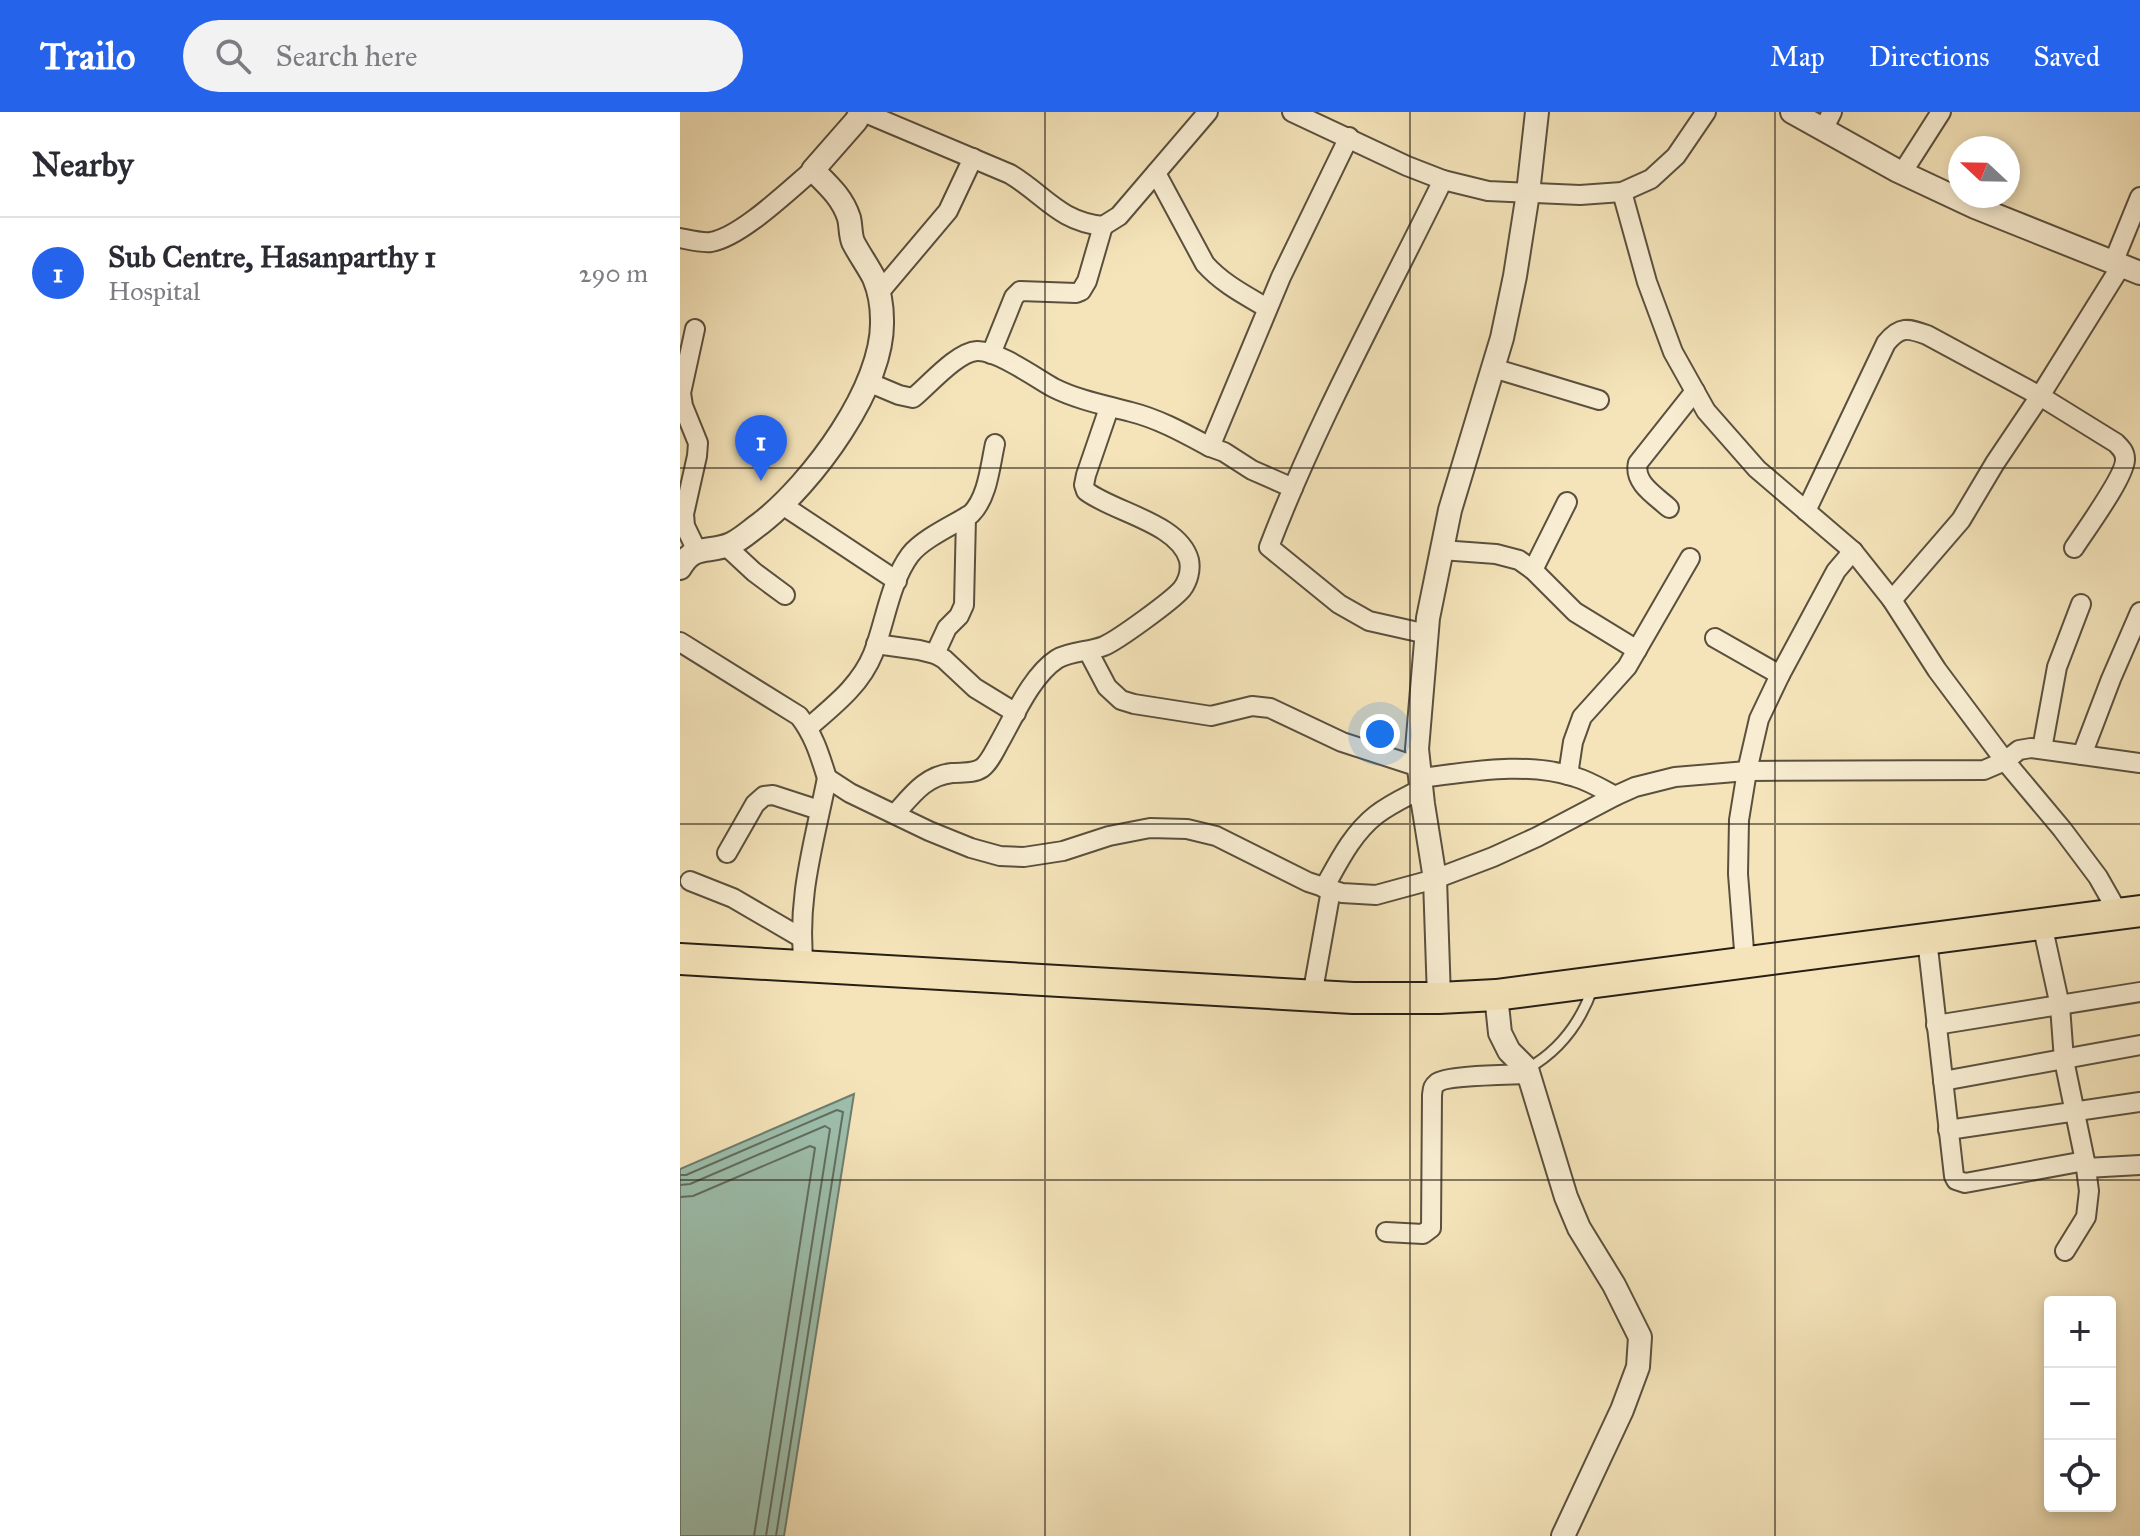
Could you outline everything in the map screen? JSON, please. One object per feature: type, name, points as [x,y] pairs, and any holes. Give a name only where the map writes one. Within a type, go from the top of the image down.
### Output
[{"type":"highway","points":[[680,959],[1312,996],[1439,998],[1496,995],[1594,983],[2129,913]]},
{"type":"street","points":[[680,238],[711,242],[728,237],[746,225],[813,170],[862,112],[1022,181],[1063,214],[1103,226]]},
{"type":"street","points":[[991,354],[1014,297],[1020,291],[1081,291],[1087,281],[1103,226],[1119,216],[1208,112]]},
{"type":"street","points":[[1292,112],[1443,180],[1488,191],[1580,195],[1622,192],[1651,179],[1676,156],[1706,112]]},
{"type":"street","points":[[1439,998],[1435,879],[1417,749],[1427,634],[1450,510],[1502,338],[1528,193],[1537,112]]},
{"type":"street","points":[[1792,112],[1828,121],[1902,173],[1975,207],[2125,268]]},
{"type":"street","points":[[1902,173],[1941,112]]},
{"type":"street","points":[[1210,447],[1267,308],[1349,137]]},
{"type":"street","points":[[878,294],[948,211],[973,158]]},
{"type":"street","points":[[695,329],[681,393],[698,443],[684,514],[686,558],[734,543],[781,504],[814,469],[853,412],[879,354],[883,319],[875,279],[851,238],[849,220],[839,196],[813,170]]},
{"type":"street","points":[[1156,173],[1205,264],[1231,287],[1267,308]]},
{"type":"street","points":[[1427,634],[1369,621],[1339,604],[1269,547],[1344,380],[1443,180]]},
{"type":"street","points":[[1622,192],[1647,282],[1673,352],[1706,411],[1757,469],[1853,551],[1892,600],[1937,670],[2005,761],[2129,913]]},
{"type":"street","points":[[1892,600],[1961,520],[1995,463],[2125,268],[2140,197]]},
{"type":"street","points":[[1806,511],[1886,343],[1894,333],[1912,330],[1927,335],[2040,396],[2123,449],[2122,472],[2074,548]]},
{"type":"street","points":[[868,382],[913,398],[963,356],[980,351],[1064,392],[1178,429],[1252,470],[1293,488]]},
{"type":"street","points":[[1493,368],[1599,400]]},
{"type":"street","points":[[1669,508],[1640,481],[1636,469],[1695,391]]},
{"type":"street","points":[[895,814],[915,791],[932,778],[951,773],[972,773],[985,765],[1038,677],[1048,666],[1059,658],[1108,644],[1183,587],[1190,570],[1179,542],[1167,532],[1086,491],[1086,475],[1109,408]]},
{"type":"street","points":[[808,728],[849,692],[865,670],[904,565],[919,546],[978,507],[995,444]]},
{"type":"street","points":[[1533,570],[1567,502]]},
{"type":"street","points":[[781,504],[897,581]]},
{"type":"street","points":[[935,654],[947,628],[959,616],[964,605],[966,517]]},
{"type":"street","points":[[726,546],[785,595]]},
{"type":"street","points":[[1441,550],[1519,560],[1575,612],[1637,650]]},
{"type":"street","points":[[1745,963],[1738,860],[1739,820],[1759,719],[1836,571],[1853,551]]},
{"type":"street","points":[[1568,775],[1573,742],[1582,717],[1617,680],[1690,558]]},
{"type":"street","points":[[2042,749],[2057,667],[2081,604]]},
{"type":"street","points":[[2082,755],[2140,612]]},
{"type":"street","points":[[1715,638],[1780,675]]},
{"type":"street","points":[[680,642],[782,704],[799,716],[808,728],[827,778],[802,900],[800,937],[804,967]]},
{"type":"street","points":[[876,644],[935,654],[975,688],[1016,713]]},
{"type":"street","points":[[1088,651],[1107,687],[1121,700],[1134,704],[1211,716],[1252,706],[1270,708],[1420,778],[1504,768],[1568,775],[1615,796]]},
{"type":"street","points":[[827,778],[850,793],[929,831],[1000,856],[1024,857],[1063,851],[1109,836],[1150,828],[1187,829],[1216,836],[1328,889],[1376,895],[1435,879],[1493,857],[1635,787],[1675,777],[1747,771],[1984,770],[2005,761],[2019,750],[2031,748],[2140,763]]},
{"type":"street","points":[[1312,996],[1328,889],[1343,853],[1359,831],[1420,778]]},
{"type":"street","points":[[727,853],[755,804],[764,796],[773,795],[819,810]]},
{"type":"street","points":[[690,881],[733,898],[800,937]]},
{"type":"street","points":[[2042,924],[2060,1006],[2064,1060],[2089,1191],[2086,1217],[2065,1251]]},
{"type":"street","points":[[1927,939],[1954,1176],[1960,1183],[2086,1164],[2140,1165]]},
{"type":"street","points":[[1936,1025],[2140,992]]},
{"type":"street","points":[[1496,995],[1500,1033],[1509,1051],[1528,1072],[1566,1197],[1579,1228],[1614,1285],[1640,1337],[1638,1367],[1622,1410],[1563,1536]]},
{"type":"street","points":[[1943,1081],[2140,1045]]},
{"type":"street","points":[[1386,1232],[1423,1234],[1431,1228],[1433,1087],[1450,1078],[1528,1072]]},
{"type":"street","points":[[1948,1130],[2140,1102]]},
{"type":"lane","points":[[1528,1072],[1557,1049],[1577,1021],[1594,983]]},
{"type":"water","points":[[854,1094],[784,1536],[680,1536],[680,1169]]},
{"type":"place","name":"Sub Centre, Hasanparthy 1","points":[[761,481]]}]
